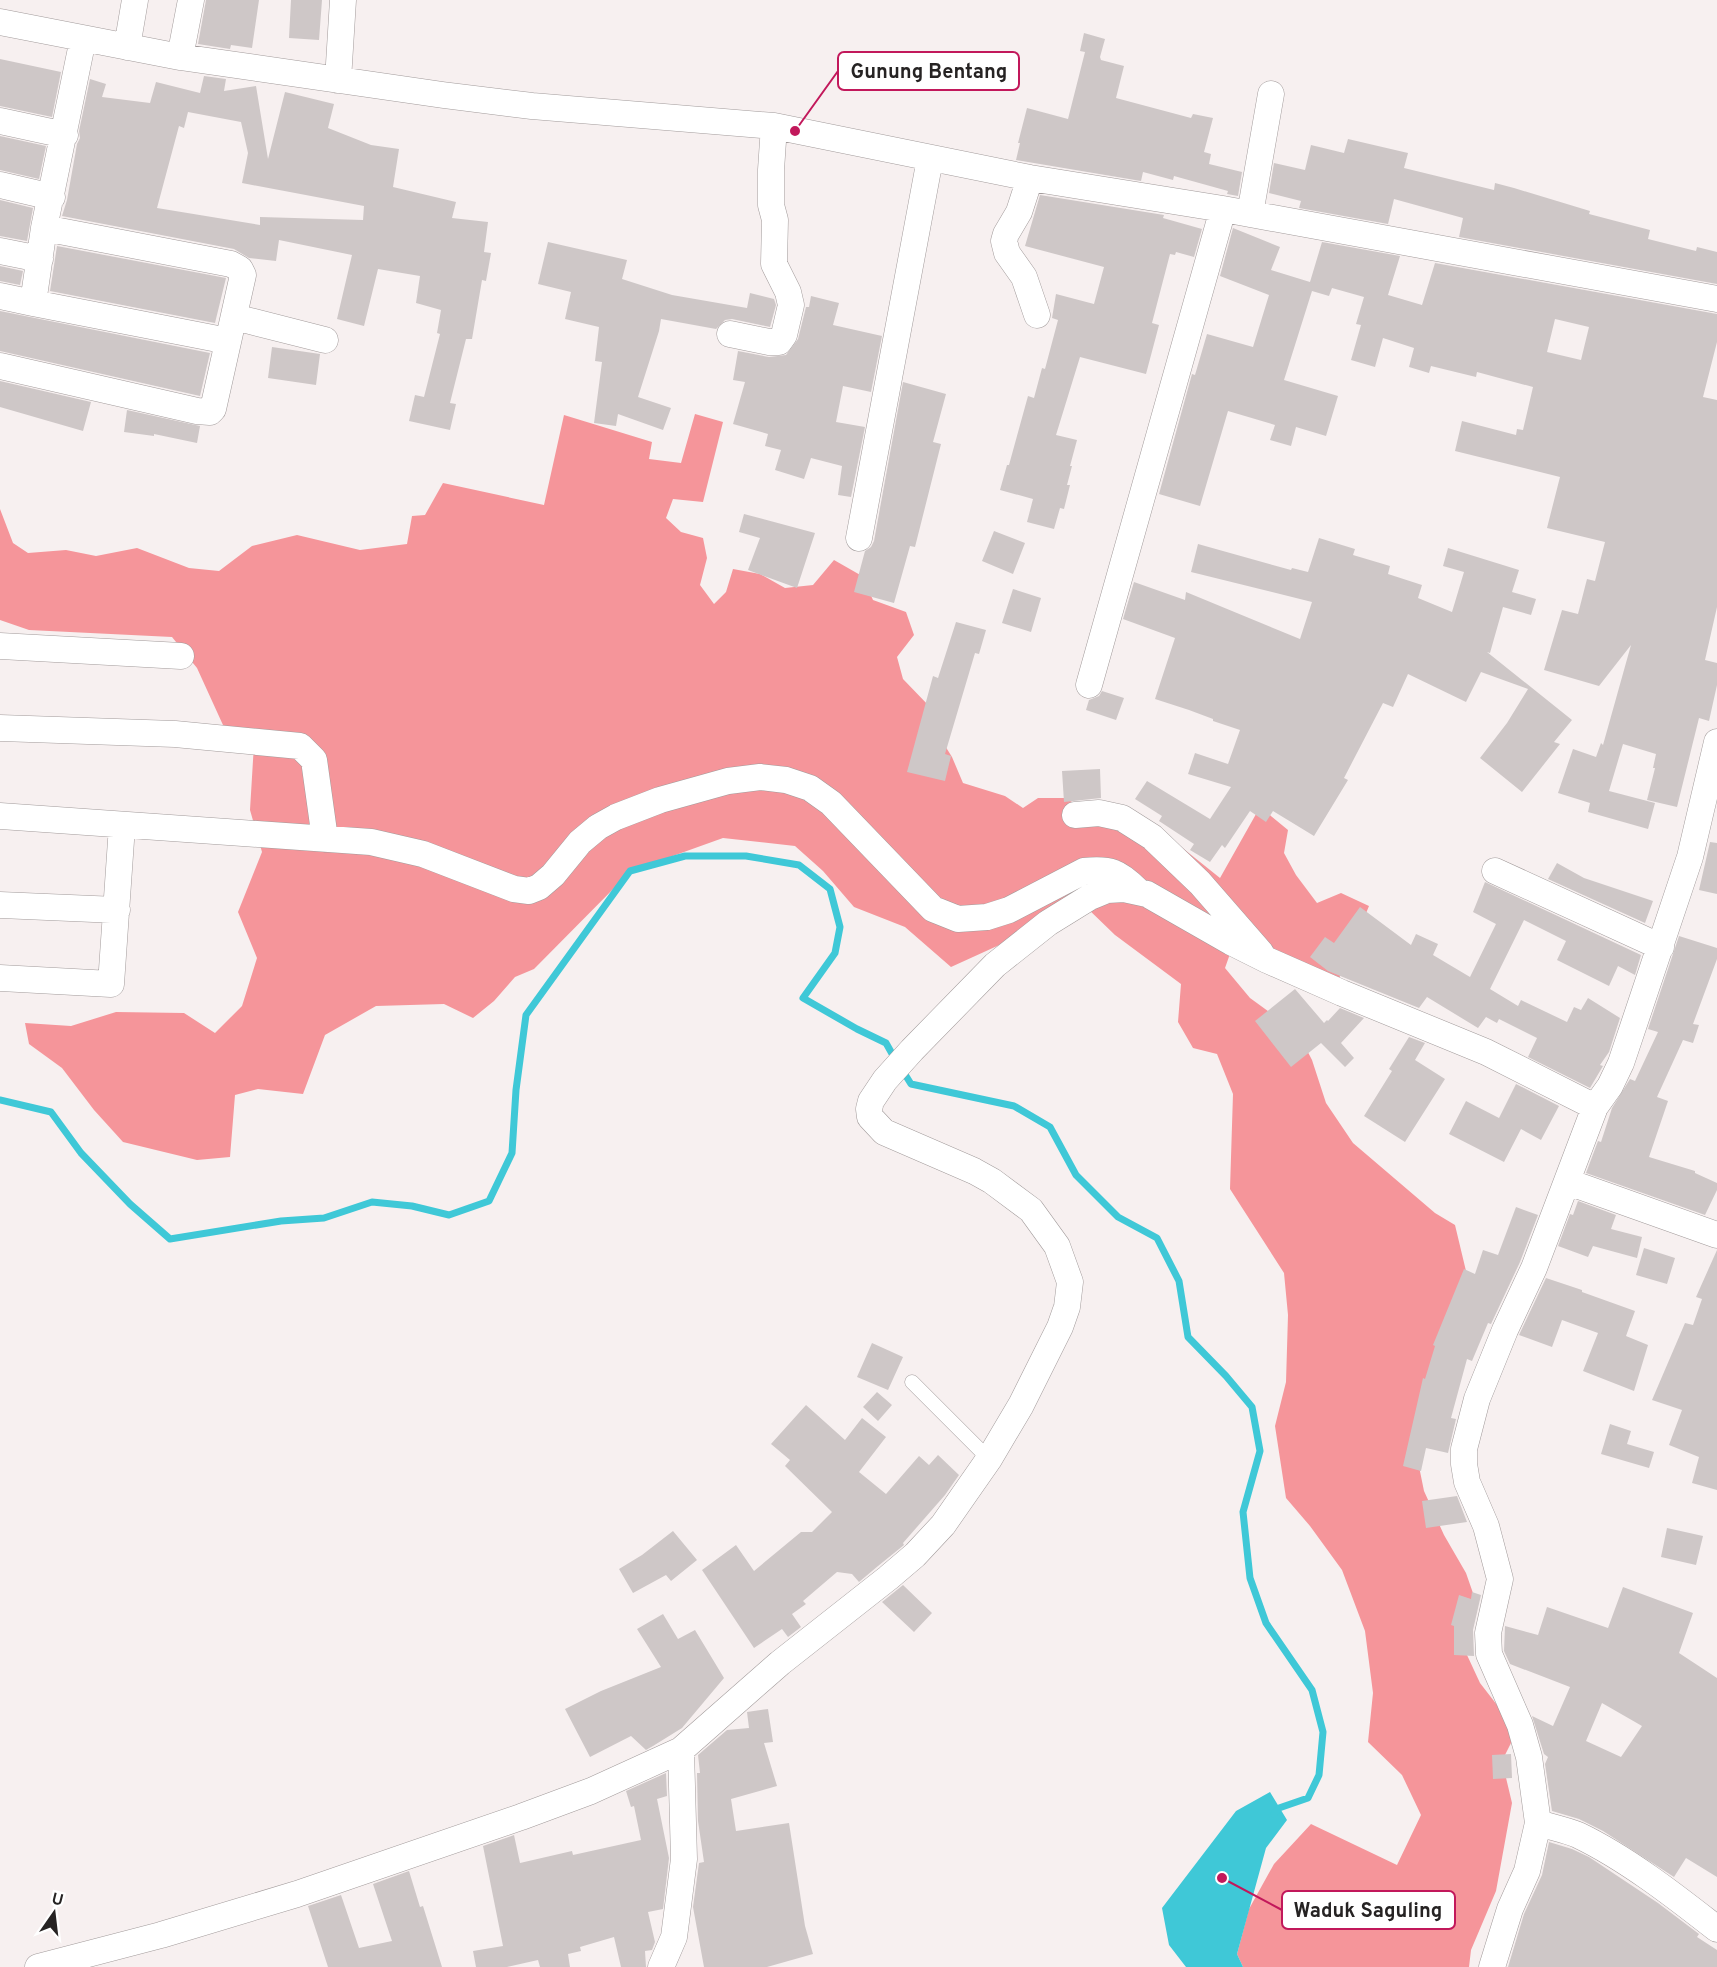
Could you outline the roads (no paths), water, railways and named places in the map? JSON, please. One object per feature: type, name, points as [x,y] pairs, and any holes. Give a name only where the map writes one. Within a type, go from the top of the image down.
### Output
[{"type":"street","points":[[127,47],[135,0]]},
{"type":"street","points":[[180,57],[191,0]]},
{"type":"street","points":[[338,80],[343,0]]},
{"type":"street","points":[[0,22],[180,57],[338,80],[532,106],[774,126],[1030,178],[1223,209],[1717,299]]},
{"type":"street","points":[[33,303],[45,228],[83,39]]},
{"type":"street","points":[[1250,214],[1271,94]]},
{"type":"street","points":[[0,121],[65,135]]},
{"type":"street","points":[[730,334],[779,342],[784,335],[791,305],[788,292],[774,264],[775,220],[771,205],[771,170],[774,126]]},
{"type":"street","points":[[859,538],[930,159]]},
{"type":"street","points":[[1030,178],[1019,212],[1004,241],[1007,253],[1024,277],[1037,315]]},
{"type":"street","points":[[0,185],[52,196]]},
{"type":"street","points":[[1089,686],[1223,209]]},
{"type":"street","points":[[0,366],[197,411],[210,412],[213,410],[243,275],[240,269],[236,266],[45,228]]},
{"type":"street","points":[[0,251],[40,259]]},
{"type":"street","points":[[0,296],[33,303],[231,330],[246,320],[325,340]]},
{"type":"street","points":[[0,646],[181,656]]},
{"type":"street","points":[[0,728],[175,734],[300,746],[314,760],[325,839]]},
{"type":"street","points":[[1492,1967],[1510,1909],[1527,1871],[1538,1823],[1529,1757],[1520,1725],[1489,1654],[1488,1633],[1500,1579],[1486,1526],[1467,1482],[1464,1449],[1477,1399],[1505,1330],[1534,1268],[1595,1107],[1611,1086],[1621,1063],[1690,857],[1717,742]]},
{"type":"street","points":[[0,816],[371,842],[423,854],[514,889],[529,891],[539,887],[553,875],[580,842],[616,817],[660,800],[728,781],[760,777],[786,780],[810,788],[831,803],[933,909],[958,919],[987,917],[1009,910],[1084,871],[1097,869],[1118,873],[1137,890],[1267,960],[1486,1052],[1595,1107]]},
{"type":"street","points":[[1075,815],[1099,813],[1122,818],[1152,837],[1200,883],[1267,960]]},
{"type":"street","points":[[0,978],[111,984],[122,826]]},
{"type":"street","points":[[1495,871],[1661,947]]},
{"type":"street","points":[[38,1967],[160,1935],[319,1886],[591,1791],[681,1750],[780,1663],[915,1555],[943,1525],[989,1459],[1050,1349],[1067,1307],[1070,1281],[1057,1246],[1030,1210],[992,1181],[884,1132],[874,1124],[870,1117],[871,1101],[885,1080],[912,1050],[995,965],[1048,923],[1090,897],[1107,890],[1137,890]]},
{"type":"street","points":[[0,904],[117,910]]},
{"type":"street","points":[[1568,1182],[1717,1235]]},
{"type":"street","points":[[660,1967],[667,1957],[674,1937],[684,1859],[681,1750]]},
{"type":"street","points":[[1538,1823],[1577,1835],[1606,1851],[1667,1890],[1717,1929]]},
{"type":"lane","points":[[912,1382],[989,1459]]},
{"type":"water","points":[[1270,1792],[1287,1820],[1266,1848],[1237,1954],[1243,1967],[1186,1967],[1169,1945],[1162,1908],[1236,1811]]},
{"type":"waterway","points":[[0,1100],[51,1112],[81,1153],[130,1204],[170,1239],[281,1221],[324,1218],[372,1202],[412,1206],[449,1215],[489,1201],[512,1153],[516,1090],[526,1015],[630,871],[685,856],[746,856],[799,865],[830,889],[840,927],[835,953],[803,998],[886,1043],[895,1059]]},
{"type":"waterway","points":[[901,1068],[911,1084],[1014,1106],[1050,1127],[1076,1175],[1118,1217],[1157,1238],[1179,1281],[1188,1337],[1252,1407],[1260,1451],[1243,1512],[1250,1578],[1266,1623],[1312,1690],[1323,1732],[1319,1775],[1308,1798],[1279,1808],[1274,1814]]},
{"type":"place","name":"Gunung Bentang","points":[[795,131]]},
{"type":"place","name":"Waduk Saguling","points":[[1222,1878]]}]
